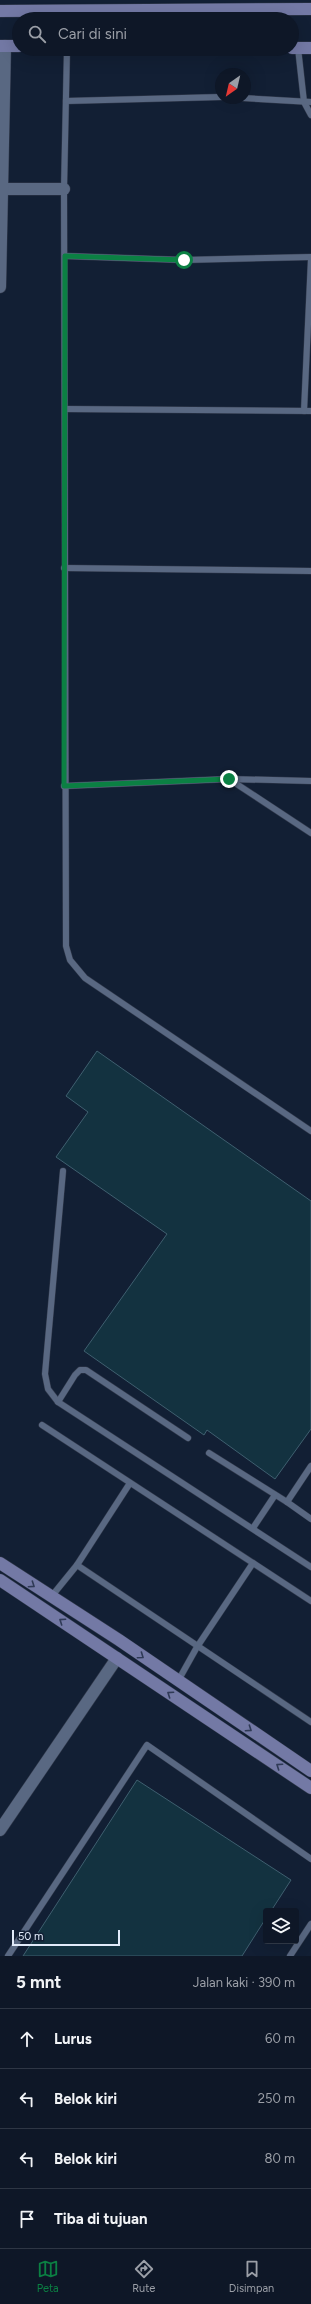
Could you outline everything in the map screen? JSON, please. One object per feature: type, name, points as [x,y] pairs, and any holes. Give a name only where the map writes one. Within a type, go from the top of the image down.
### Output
[{"type":"main road","points":[[0,11],[311,9]]},
{"type":"main road","points":[[299,48],[311,48]]},
{"type":"main road","points":[[0,1563],[311,1771]]},
{"type":"main road","points":[[0,1580],[311,1788]]},
{"type":"street","points":[[0,287],[2,46]]},
{"type":"street","points":[[1,189],[64,190]]},
{"type":"street","points":[[0,1830],[117,1658]]},
{"type":"lane","points":[[67,56],[64,190],[64,786],[66,946],[77,970],[105,992],[311,1131]]},
{"type":"lane","points":[[296,56],[304,102],[311,115]]},
{"type":"lane","points":[[66,101],[215,97]]},
{"type":"lane","points":[[251,99],[311,102]]},
{"type":"lane","points":[[65,256],[184,260],[311,258],[304,411]]},
{"type":"lane","points":[[65,409],[311,411]]},
{"type":"lane","points":[[64,568],[311,570]]},
{"type":"lane","points":[[64,786],[229,779],[311,781]]},
{"type":"lane","points":[[229,779],[311,833]]},
{"type":"lane","points":[[63,1171],[45,1374],[48,1389],[58,1402],[311,1567]]},
{"type":"lane","points":[[58,1402],[75,1375],[80,1370],[86,1370],[188,1438]]},
{"type":"lane","points":[[42,1425],[311,1601]]},
{"type":"lane","points":[[209,1453],[287,1502],[311,1519]]},
{"type":"lane","points":[[287,1502],[311,1466]]},
{"type":"lane","points":[[51,1597],[77,1565],[130,1483]]},
{"type":"lane","points":[[253,1528],[275,1495]]},
{"type":"lane","points":[[178,1681],[196,1647],[253,1563]]},
{"type":"lane","points":[[77,1565],[196,1647],[311,1722]]},
{"type":"lane","points":[[8,1956],[147,1745],[311,1858]]},
{"type":"lane","points":[[290,1956],[311,1924]]},
{"type":"building","points":[[97,1051],[311,1201],[311,1429],[275,1479],[207,1430],[204,1435],[84,1351],[167,1234],[56,1157],[88,1112],[66,1096]]},
{"type":"building","points":[[137,1780],[291,1880],[273,1908],[263,1908],[263,1923],[242,1956],[23,1956]]},
{"type":"route","points":[[184,260],[65,256],[64,786],[229,779]]}]
